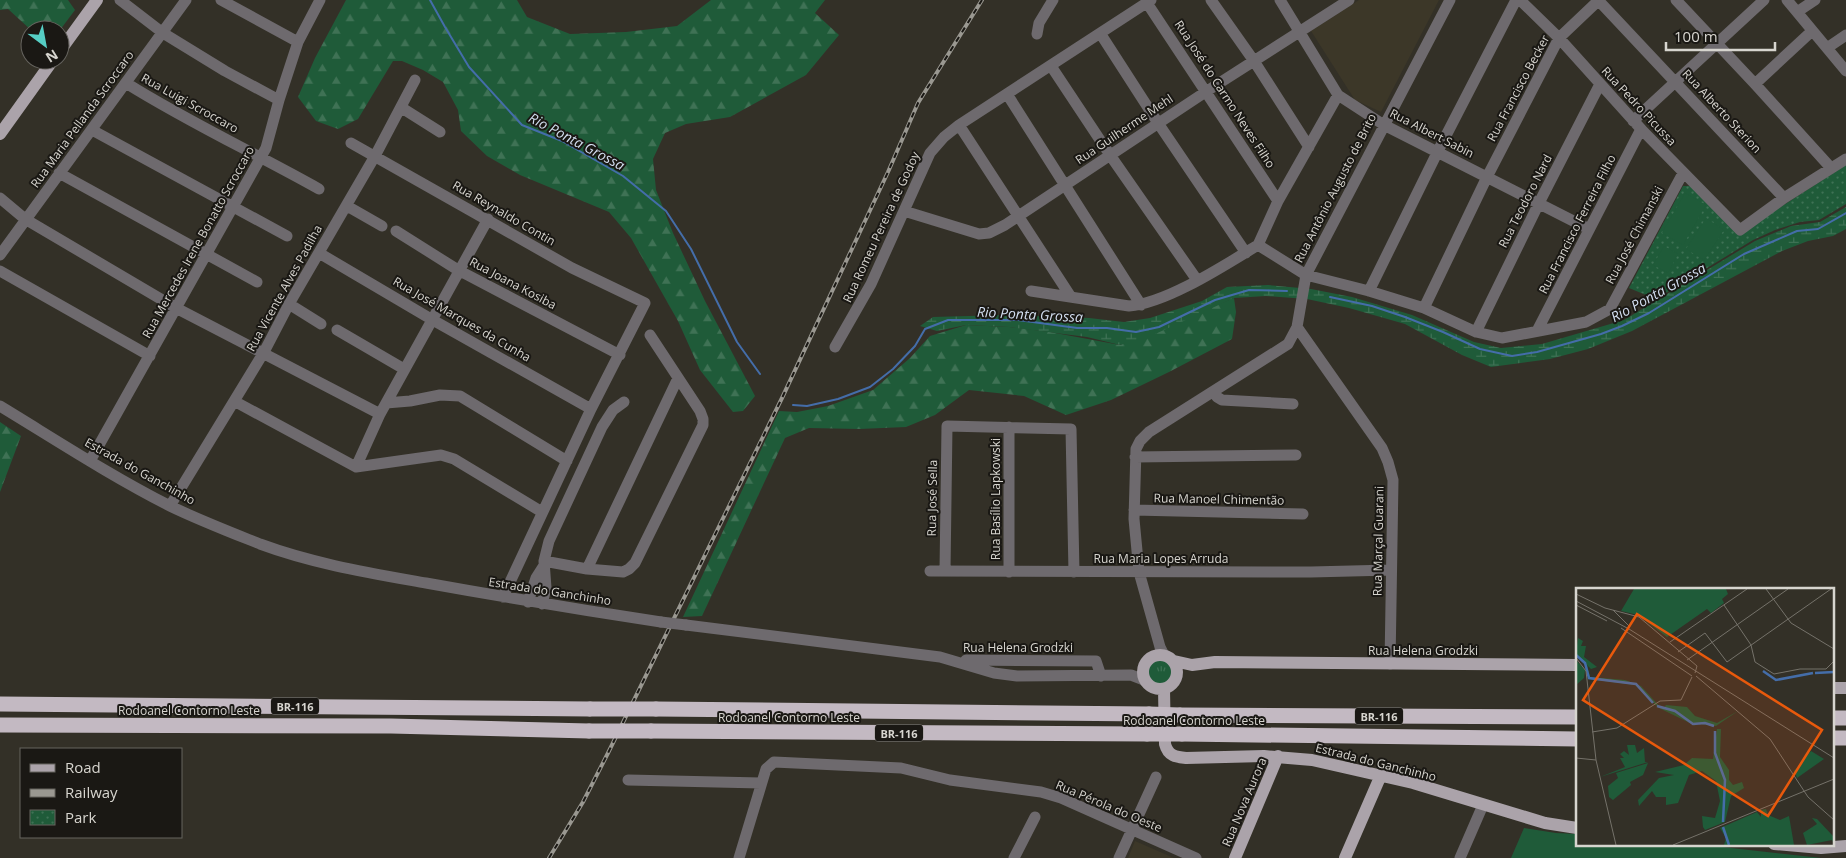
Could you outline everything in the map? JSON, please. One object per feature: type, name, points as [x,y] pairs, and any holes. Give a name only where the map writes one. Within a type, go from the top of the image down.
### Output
[{"type":"highway","name":"Rodoanel Contorno Leste","points":[[0,704],[1576,717]]},
{"type":"highway","name":"Rodoanel Contorno Leste","points":[[0,725],[381,726],[590,731],[1182,734],[1576,739]]},
{"type":"main road","points":[[70,37],[97,0]]},
{"type":"main road","points":[[0,134],[47,70]]},
{"type":"main road","points":[[1164,654],[1178,671],[1177,676],[1172,685],[1164,689],[1152,687],[1144,674],[1148,659],[1164,654]]},
{"type":"main road","name":"Rua Helena Grodzki","points":[[1164,654],[1192,665],[1216,662],[1576,665]]},
{"type":"main road","name":"Rua Helena Grodzki","points":[[1177,676],[1193,671],[1269,663]]},
{"type":"main road","name":"Estrada do Ganchinho","points":[[1164,689],[1165,744],[1167,750],[1174,756],[1186,758],[1278,756],[1322,761],[1381,775],[1545,823],[1576,828]]},
{"type":"main road","name":"Rua Nova Aurora","points":[[1235,858],[1278,756]]},
{"type":"main road","points":[[1345,858],[1381,775]]},
{"type":"main road","points":[[1798,846],[1821,848],[1846,846]]},
{"type":"street","points":[[120,0],[163,32],[225,71],[279,100]]},
{"type":"street","name":"Rua Maria Pellanda Scroccaro","points":[[0,255],[186,0]]},
{"type":"street","points":[[222,0],[298,42]]},
{"type":"street","name":"Rua Mercedes Irene Bonatto Scroccaro","points":[[90,461],[266,148],[298,42],[320,0]]},
{"type":"street","points":[[1037,34],[1040,23],[1053,0]]},
{"type":"street","points":[[1211,0],[1254,61],[1309,147]]},
{"type":"street","name":"Rua Albert Sabin","points":[[1280,0],[1338,95],[1384,125],[1589,229]]},
{"type":"street","name":"Rua Guilherme Mehl","points":[[904,211],[985,234],[1004,225],[1207,90],[1348,0]]},
{"type":"street","name":"Rua Antônio Augusto de Brito","points":[[1164,654],[1139,572],[1134,510],[1136,449],[1140,441],[1150,432],[1214,393],[1288,344],[1297,327],[1306,275],[1450,0]]},
{"type":"street","points":[[1369,291],[1438,151],[1518,0]]},
{"type":"street","name":"Rua Pedro Picussa","points":[[1518,0],[1559,38],[1637,125],[1740,230],[1784,198]]},
{"type":"street","name":"Rua Francisco Becker","points":[[1424,308],[1487,176],[1559,38],[1599,0]]},
{"type":"street","name":"Rua Alberto Sterion","points":[[1599,0],[1784,198]]},
{"type":"street","name":"Rua Francisco Ferreira Filho","points":[[1537,332],[1589,229],[1637,125],[1675,82],[1764,0]]},
{"type":"street","points":[[1787,0],[1846,71]]},
{"type":"street","points":[[1797,12],[1815,0]]},
{"type":"street","name":"Rua Romeu Pereira de Godoy","points":[[835,347],[871,284],[930,153],[944,137],[959,125],[1149,1]]},
{"type":"street","name":"Rua José do Carmo Neves Filho","points":[[1149,1],[1278,201]]},
{"type":"street","points":[[1678,1],[1830,168]]},
{"type":"street","points":[[1755,84],[1812,31]]},
{"type":"street","points":[[1100,33],[1246,253]]},
{"type":"street","points":[[1826,48],[1846,35]]},
{"type":"street","points":[[1051,66],[1197,280]]},
{"type":"street","name":"Rua Vicente Alves Padilha","points":[[170,506],[264,352],[289,304],[402,108],[415,80]]},
{"type":"street","name":"Rua Luigi Scroccaro","points":[[126,83],[207,130],[261,156],[319,189]]},
{"type":"street","name":"Rua Teodoro Nard","points":[[1476,332],[1538,203],[1600,84]]},
{"type":"street","points":[[1007,94],[1141,305]]},
{"type":"street","points":[[1031,291],[1129,306],[1141,305],[1173,293],[1246,253],[1258,245],[1278,201],[1338,95]]},
{"type":"street","points":[[402,108],[440,132]]},
{"type":"street","points":[[959,125],[1071,297]]},
{"type":"street","points":[[92,130],[287,236]]},
{"type":"street","name":"Rua Reynaldo Contin","points":[[351,143],[572,268],[645,303],[620,356]]},
{"type":"street","points":[[1784,198],[1846,159]]},
{"type":"street","points":[[59,173],[257,282]]},
{"type":"street","name":"Rua José Chimanski","points":[[1537,332],[1586,322],[1610,309],[1683,173]]},
{"type":"street","points":[[0,198],[25,219],[176,308],[264,352],[380,414]]},
{"type":"street","points":[[346,206],[382,226]]},
{"type":"street","points":[[356,467],[380,414],[458,270],[488,219]]},
{"type":"street","name":"Rua Joana Kosiba","points":[[396,231],[458,270],[620,356]]},
{"type":"street","points":[[1258,245],[1306,275],[1369,291],[1424,308],[1476,332],[1502,338],[1537,332]]},
{"type":"street","name":"Rua José Marques da Cunha","points":[[319,253],[431,319],[592,409]]},
{"type":"street","points":[[0,271],[150,356]]},
{"type":"street","points":[[289,304],[321,324]]},
{"type":"street","name":"Rua Marçal Guarani","points":[[1297,327],[1382,448],[1393,480],[1390,664]]},
{"type":"street","points":[[337,330],[404,369]]},
{"type":"street","points":[[543,564],[623,572],[629,569],[635,563],[703,425],[700,411],[650,335]]},
{"type":"street","points":[[503,597],[592,409],[620,356]]},
{"type":"street","points":[[587,569],[678,378]]},
{"type":"street","points":[[1214,393],[1217,398],[1222,400],[1293,404]]},
{"type":"street","points":[[386,403],[410,401],[440,395],[460,396],[567,461]]},
{"type":"street","points":[[234,401],[356,467],[441,455],[454,459],[542,512]]},
{"type":"street","points":[[528,602],[541,579],[549,541],[602,427],[613,410],[624,402]]},
{"type":"street","name":"Estrada do Ganchinho","points":[[0,406],[90,461],[170,506],[235,534],[296,555],[360,570],[528,602],[661,622],[954,660],[985,670],[1011,675],[1101,676],[1144,674]]},
{"type":"street","name":"Rua José Sella","points":[[945,571],[947,426],[1009,427]]},
{"type":"street","points":[[1009,427],[1071,429],[1074,572]]},
{"type":"street","name":"Rua Basílio Lapkowski","points":[[1009,427],[1009,572]]},
{"type":"street","points":[[1135,457],[1296,455]]},
{"type":"street","name":"Rua Manoel Chimentão","points":[[1134,510],[1303,514]]},
{"type":"street","name":"Rua Maria Lopes Arruda","points":[[930,571],[1311,572],[1391,570]]},
{"type":"street","points":[[541,579],[546,588],[542,604]]},
{"type":"street","name":"Rua Helena Grodzki","points":[[954,660],[1096,661],[1101,676]]},
{"type":"street","name":"Rua Pérola do Oeste","points":[[761,783],[766,769],[774,762],[901,768],[950,780],[1041,792],[1061,798],[1196,858]]},
{"type":"street","points":[[1119,858],[1156,777]]},
{"type":"street","points":[[628,780],[761,783],[739,858]]},
{"type":"street","points":[[1460,858],[1483,805]]},
{"type":"street","points":[[1014,858],[1035,816]]},
{"type":"shaded area","points":[[1359,0],[1439,0],[1381,112],[1355,100],[1311,31]]},
{"type":"shaded area","points":[[1135,841],[1174,858],[1128,858]]},
{"type":"green space","points":[[0,0],[68,0],[75,10],[68,20],[20,20],[8,9],[0,10]]},
{"type":"green space","points":[[346,0],[517,0],[527,17],[570,34],[626,32],[677,26],[711,0],[825,0],[815,13],[839,35],[806,75],[730,117],[686,124],[665,133],[653,159],[656,190],[673,233],[705,301],[755,396],[743,411],[733,412],[700,370],[678,321],[631,238],[609,212],[520,175],[487,156],[461,131],[458,110],[443,82],[423,70],[402,61],[393,61],[358,119],[338,129],[316,121],[298,97],[315,58]]},
{"type":"green space","points":[[1846,165],[1846,204],[1819,220],[1800,222],[1753,240],[1661,296],[1646,295],[1629,288],[1683,186],[1692,186],[1732,229],[1779,208]]},
{"type":"green space","points":[[1685,193],[1706,205],[1683,245],[1662,233]]},
{"type":"green space","points":[[1846,207],[1846,229],[1833,236],[1808,241],[1782,251],[1632,331],[1588,349],[1550,359],[1491,367],[1462,355],[1405,324],[1349,308],[1307,299],[1266,296],[1234,298],[1153,335],[1120,345],[1087,337],[1009,327],[966,325],[937,331],[920,326],[933,317],[1006,315],[1089,318],[1124,322],[1150,318],[1202,301],[1227,287],[1268,285],[1311,289],[1352,297],[1412,315],[1474,342],[1501,348],[1542,344],[1624,320],[1755,241],[1791,226],[1820,222]]},
{"type":"green space","points":[[1706,218],[1724,230],[1704,260],[1686,249]]},
{"type":"green space","points":[[1664,246],[1678,254],[1668,273],[1653,265]]},
{"type":"green space","points":[[1234,298],[1236,312],[1232,339],[1111,400],[1066,415],[1024,396],[969,390],[935,415],[906,427],[859,429],[809,428],[785,438],[702,616],[683,617],[779,411],[797,412],[828,406],[873,390],[910,358],[930,336],[966,325],[1009,327],[1050,332],[1120,345]]},
{"type":"green space","points":[[0,422],[21,436],[0,492]]},
{"type":"green space","points":[[1161,658],[1171,662],[1175,672],[1171,682],[1161,686],[1151,682],[1147,672],[1151,662]]},
{"type":"green space","points":[[1524,828],[1576,834],[1576,846],[1714,846],[1821,858],[1511,858]]},
{"type":"waterway","name":"Rio Ponta Grossa","points":[[430,0],[469,67],[522,125],[562,141],[623,176],[666,211],[691,249],[737,342],[760,374]]},
{"type":"waterway","name":"Rio Ponta Grossa","points":[[1330,297],[1372,306],[1405,317],[1480,349],[1512,356],[1537,352],[1601,334],[1622,326],[1649,313],[1744,254],[1797,231],[1818,229],[1846,213]]},
{"type":"waterway","name":"Rio Ponta Grossa","points":[[793,405],[807,406],[838,399],[870,387],[893,369],[915,346],[925,329],[948,320],[1018,320],[1077,328],[1107,328],[1136,332],[1159,327],[1215,300],[1249,290],[1287,291]]},
{"type":"railway","points":[[549,858],[583,802],[608,753],[782,398],[888,172],[918,103],[982,0]]}]
